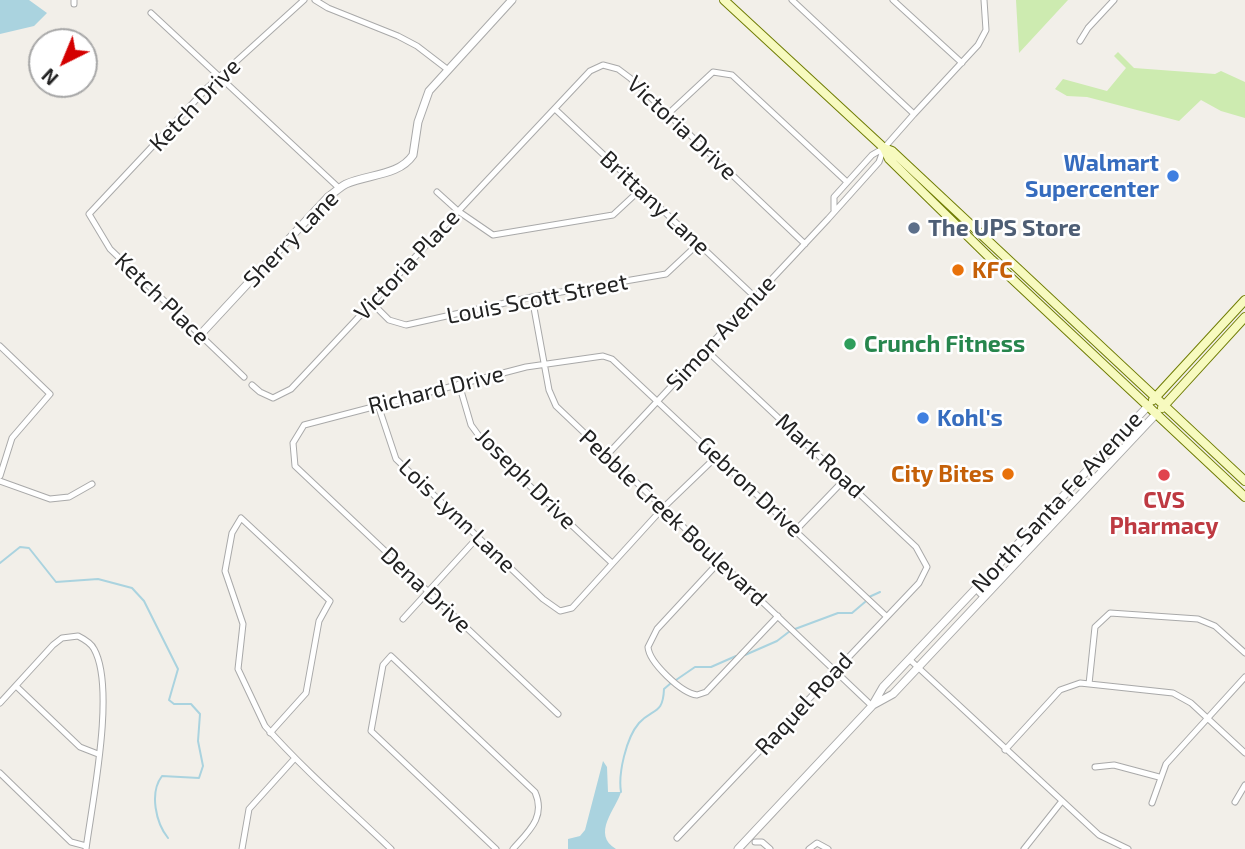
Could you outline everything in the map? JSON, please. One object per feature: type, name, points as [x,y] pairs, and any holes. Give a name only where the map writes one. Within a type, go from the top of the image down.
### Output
[{"type":"main road","points":[[724,0],[884,148],[892,151],[1245,481]]},
{"type":"main road","points":[[884,148],[889,159],[1245,497]]},
{"type":"main road","name":"North Santa Fe Avenue","points":[[1149,405],[1245,300]]},
{"type":"main road","points":[[1043,307],[1073,328],[1078,324]]},
{"type":"main road","name":"North Santa Fe Avenue","points":[[1157,413],[1245,317]]},
{"type":"main road","points":[[1207,359],[1203,356],[1216,332]]},
{"type":"street","name":"Ketch Drive","points":[[89,214],[220,77],[304,0]]},
{"type":"street","points":[[316,0],[417,46],[447,69]]},
{"type":"street","name":"Sherry Lane","points":[[200,335],[339,188],[400,167],[408,161],[413,155],[423,104],[447,69],[512,0]]},
{"type":"street","points":[[792,0],[914,114]]},
{"type":"street","points":[[894,0],[962,63]]},
{"type":"street","points":[[884,148],[978,45],[986,30],[984,0]]},
{"type":"street","points":[[1080,41],[1088,28],[1114,0]]},
{"type":"street","points":[[151,13],[339,188]]},
{"type":"street","name":"Victoria Drive","points":[[555,109],[590,71],[603,65],[618,69],[805,244]]},
{"type":"street","points":[[668,114],[713,72],[732,75],[847,182]]},
{"type":"street","name":"Brittany Lane","points":[[555,109],[755,297]]},
{"type":"street","name":"Victoria Place","points":[[252,384],[267,397],[282,396],[555,109]]},
{"type":"street","name":"Simon Avenue","points":[[834,210],[834,197],[872,155],[884,148]]},
{"type":"street","name":"Simon Avenue","points":[[607,455],[879,162],[884,148]]},
{"type":"street","points":[[437,192],[458,211],[493,234],[613,215],[641,189]]},
{"type":"street","name":"Ketch Place","points":[[89,214],[110,249],[244,377]]},
{"type":"street","name":"Louis Scott Street","points":[[372,302],[389,320],[406,325],[533,297],[666,274],[698,244]]},
{"type":"street","name":"Pebble Creek Boulevard","points":[[533,297],[549,390],[556,407],[872,706]]},
{"type":"street","points":[[0,346],[50,394],[12,438],[0,479],[50,499],[69,497],[92,484]]},
{"type":"street","name":"Mark Road","points":[[706,349],[916,547],[928,567]]},
{"type":"street","name":"Richard Drive","points":[[295,466],[293,443],[304,425],[526,367],[595,356],[612,359]]},
{"type":"street","name":"Gebron Drive","points":[[612,359],[886,616]]},
{"type":"street","name":"Joseph Drive","points":[[459,384],[471,425],[485,444],[612,563]]},
{"type":"street","name":"Lois Lynn Lane","points":[[377,405],[396,459],[543,599],[560,611],[572,608],[612,563]]},
{"type":"street","name":"North Santa Fe Avenue","points":[[738,849],[753,839],[872,706],[883,687],[1149,405]]},
{"type":"street","name":"North Santa Fe Avenue","points":[[872,706],[893,694],[1157,413]]},
{"type":"street","points":[[612,563],[663,508],[717,456]]},
{"type":"street","name":"Dena Drive","points":[[295,466],[558,714]]},
{"type":"street","points":[[796,530],[844,480]]},
{"type":"street","points":[[270,733],[306,693],[319,621],[330,601],[241,518],[232,533],[225,571],[243,624],[238,669],[260,720],[270,733],[295,758],[391,849]]},
{"type":"street","points":[[1018,561],[1035,535],[1031,531]]},
{"type":"street","points":[[403,619],[478,537]]},
{"type":"street","points":[[720,561],[657,629],[648,647],[648,653],[684,690],[697,695],[714,684],[778,616]]},
{"type":"street","name":"Raquel Road","points":[[677,838],[919,583],[928,567]]},
{"type":"street","points":[[984,596],[980,592],[991,581],[995,568]]},
{"type":"street","points":[[1089,684],[1095,627],[1110,613],[1198,620],[1214,626],[1245,653]]},
{"type":"street","points":[[0,703],[62,638],[78,636],[94,648],[100,665],[103,694],[86,848],[71,842],[0,773]]},
{"type":"street","points":[[496,849],[371,731],[383,665],[391,656],[535,792],[540,811],[536,822],[513,849]]},
{"type":"street","points":[[909,659],[1004,750],[1099,835],[1118,848],[1128,849]]},
{"type":"street","points":[[1152,803],[1159,777],[1174,753],[1245,677]]},
{"type":"street","points":[[1004,750],[1060,690],[1072,684],[1089,684],[1173,692],[1191,703],[1245,753]]},
{"type":"street","points":[[16,686],[80,747],[98,754]]},
{"type":"street","points":[[242,849],[249,809],[295,758]]},
{"type":"street","points":[[1095,767],[1114,765],[1159,777]]},
{"type":"street","points":[[1235,802],[1245,785]]},
{"type":"street","points":[[1024,849],[1062,802]]},
{"type":"street","points":[[753,839],[759,849]]},
{"type":"street","points":[[753,839],[770,849]]},
{"type":"street","points":[[809,849],[817,844],[828,849]]},
{"type":"green space","points":[[1016,0],[1068,0],[1019,53]]},
{"type":"green space","points":[[1118,52],[1134,68],[1215,74],[1221,71],[1245,82],[1245,118],[1221,111],[1201,100],[1179,121],[1087,97],[1067,96],[1055,89],[1063,79],[1107,91],[1126,68],[1114,56]]},
{"type":"water","points":[[0,0],[29,0],[47,13],[34,26],[0,34]]},
{"type":"water","points":[[603,761],[607,767],[608,792],[621,792],[605,829],[609,843],[616,849],[568,849],[568,839],[580,836],[585,830]]},
{"type":"waterway","points":[[0,563],[20,547],[29,548],[56,582],[98,579],[132,588],[144,601],[178,669],[169,700],[174,704],[191,704],[200,714],[198,741],[203,766],[199,778],[162,776],[158,783],[155,799],[157,816],[168,838]]},
{"type":"waterway","points":[[869,597],[880,592]]},
{"type":"waterway","points":[[795,629],[838,613],[852,613],[865,602]]},
{"type":"waterway","points":[[745,655],[777,641],[790,631]]},
{"type":"waterway","points":[[676,680],[695,667],[711,667],[736,656]]},
{"type":"waterway","points":[[621,792],[622,766],[630,738],[639,723],[662,703],[664,689],[671,683]]},
{"type":"place","name":"Walmart Supercenter","points":[[1173,176]]},
{"type":"place","name":"The UPS Store","points":[[914,228]]},
{"type":"place","name":"KFC","points":[[958,270]]},
{"type":"place","name":"Crunch Fitness","points":[[850,344]]},
{"type":"place","name":"Kohl's","points":[[923,418]]},
{"type":"place","name":"City Bites","points":[[1008,474]]},
{"type":"place","name":"CVS Pharmacy","points":[[1164,475]]}]
